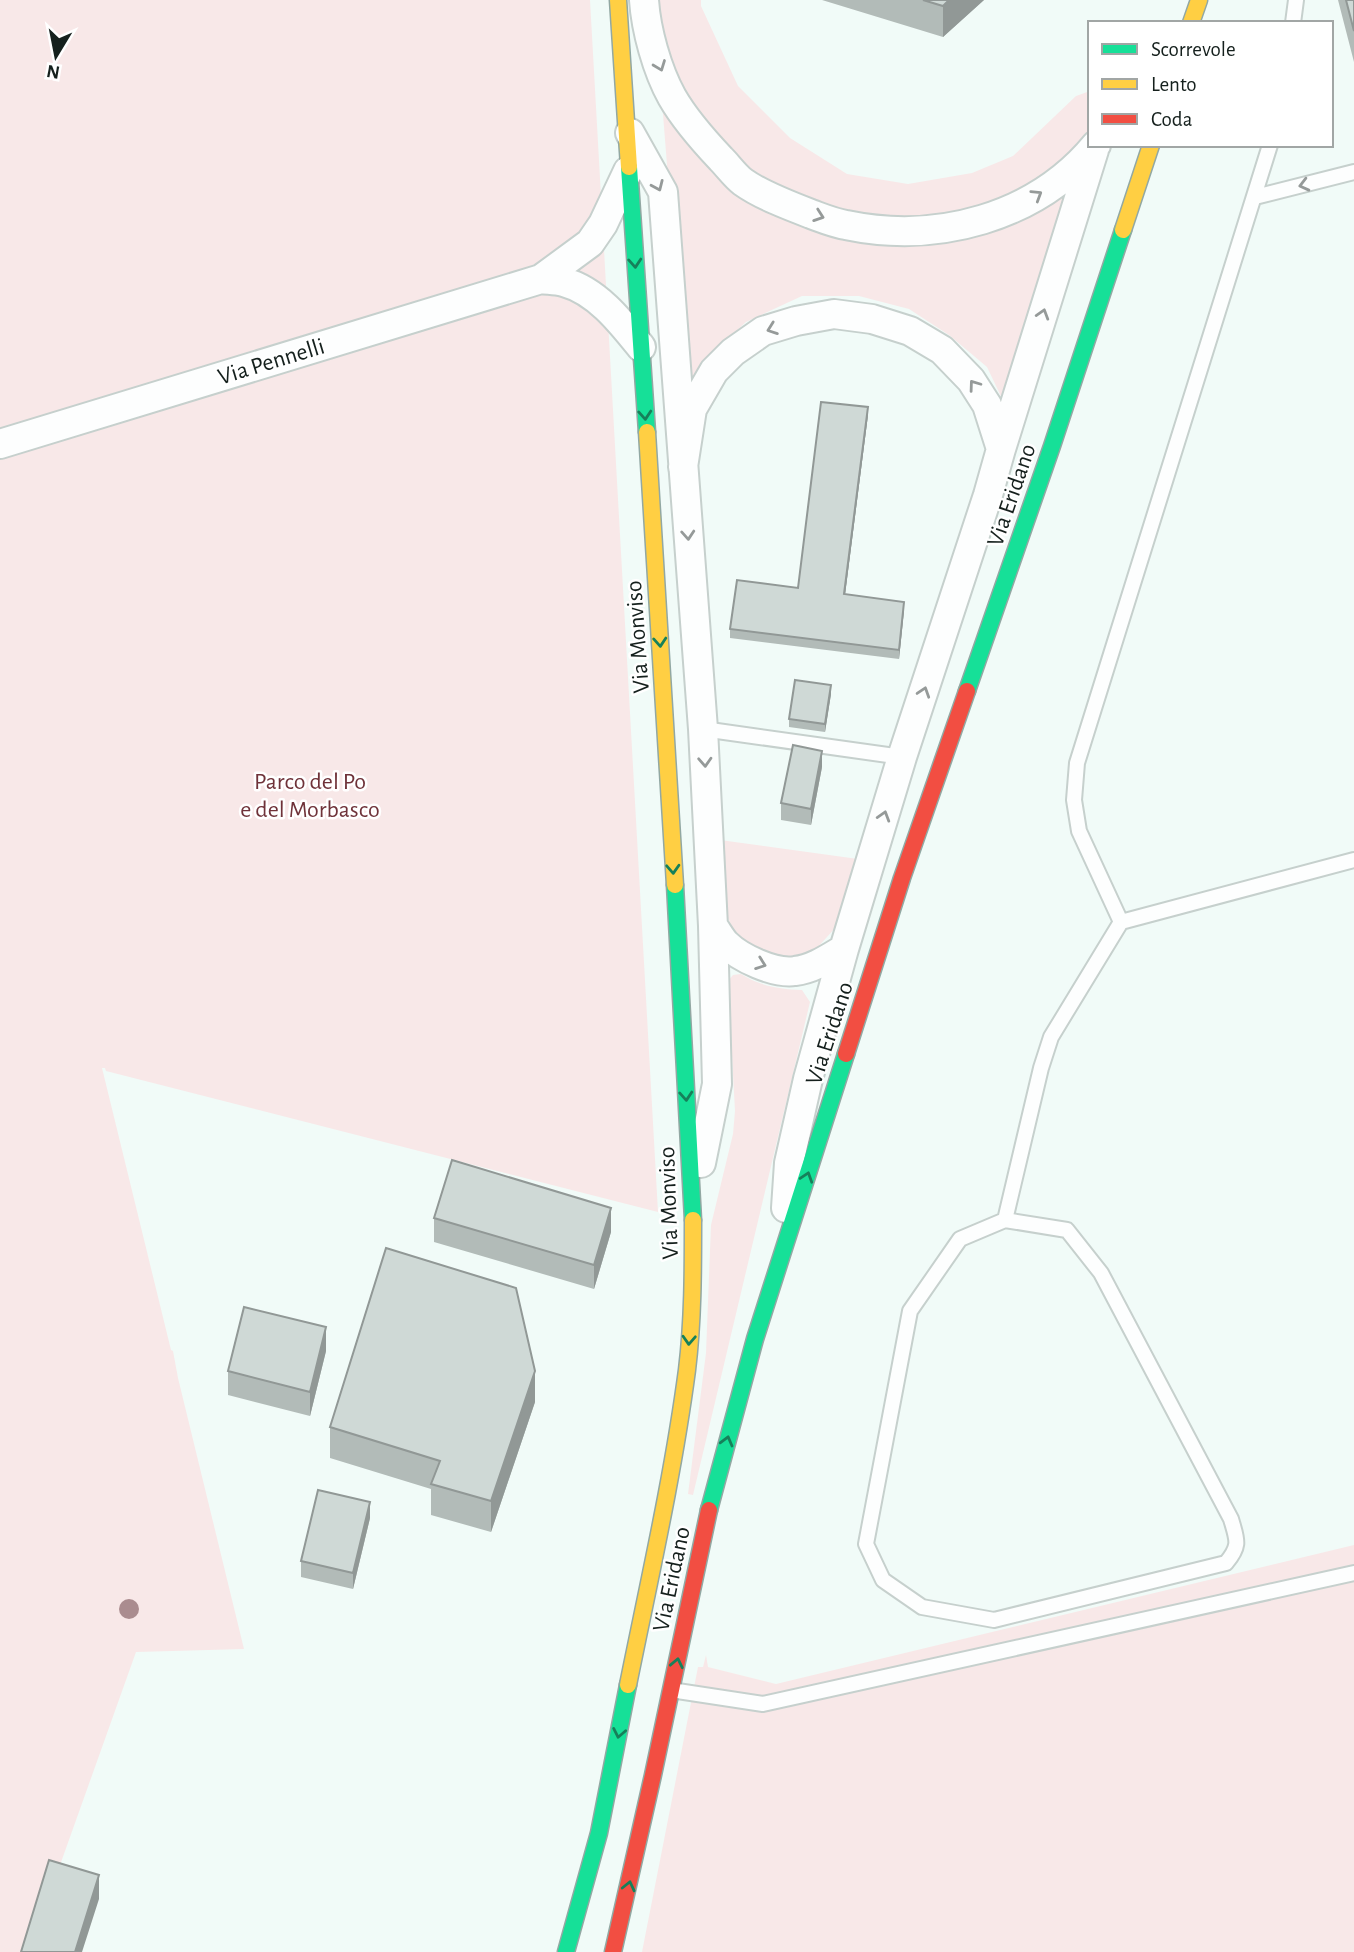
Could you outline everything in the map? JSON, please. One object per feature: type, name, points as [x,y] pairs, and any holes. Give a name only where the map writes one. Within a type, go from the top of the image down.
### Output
[{"type":"main road","name":"Via Monviso","points":[[618,0],[663,680],[693,1202],[693,1272]]},
{"type":"main road","points":[[1192,21],[1199,0]]},
{"type":"main road","name":"Via Eridano","points":[[613,1952],[709,1508],[755,1339],[902,878],[1052,446],[1150,147]]},
{"type":"main road","name":"Via Eridano","points":[[566,1952],[599,1833],[670,1475],[687,1368],[693,1272]]},
{"type":"street","points":[[644,0],[645,15],[656,57],[672,97],[705,142],[743,181],[791,206],[844,225],[897,232],[942,230],[982,220],[1016,208],[1045,190],[1086,158],[1095,147]]},
{"type":"street","points":[[1174,21],[1183,0]]},
{"type":"street","points":[[626,126],[663,192],[703,729],[713,926],[717,1084],[693,1202]]},
{"type":"street","points":[[782,1256],[789,1163],[808,1079],[844,948],[1096,147]]},
{"type":"street","name":"Via Pennelli","points":[[0,444],[541,279],[590,243],[603,224],[629,170]]},
{"type":"street","name":"Via Pennelli","points":[[541,279],[566,282],[588,294],[615,315],[641,347]]},
{"type":"street","points":[[683,467],[692,409],[714,371],[733,352],[763,331],[834,314],[872,319],[910,331],[942,350],[971,380],[988,405],[1001,449]]},
{"type":"street","points":[[713,926],[726,944],[756,964],[777,970],[794,972],[822,962],[844,948]]},
{"type":"lane","points":[[1293,21],[1296,0]]},
{"type":"lane","points":[[1121,922],[1079,831],[1074,800],[1077,763],[1269,147]]},
{"type":"lane","points":[[1255,197],[1354,172]]},
{"type":"lane","points":[[703,729],[902,757]]},
{"type":"lane","points":[[1004,1220],[1051,1037],[1121,922],[1354,860]]},
{"type":"lane","points":[[1004,1220],[1067,1230],[1101,1273],[1231,1519],[1238,1543],[1226,1563],[995,1620],[922,1607],[883,1580],[866,1544],[910,1311],[960,1239],[1004,1220]]},
{"type":"lane","points":[[671,1690],[763,1704],[1354,1573]]},
{"type":"green space","name":"Parco del Po e del Morbasco","points":[[0,0],[590,0],[658,1212],[102,1068],[244,1649],[136,1652],[29,1952],[0,1952]]},
{"type":"green space","points":[[654,0],[701,0],[701,6],[738,86],[790,138],[847,174],[908,184],[972,173],[1013,156],[1076,96],[1088,92],[1089,147],[1007,409],[987,367],[949,335],[909,309],[859,296],[802,296],[746,322],[705,360],[686,406]]},
{"type":"green space","points":[[720,840],[858,859],[837,926],[817,948],[793,958],[770,956],[747,945],[732,927],[724,909]]},
{"type":"green space","points":[[741,974],[770,986],[802,990],[810,1002],[693,1495],[688,1494],[706,1353],[711,1225],[733,1134],[735,1111],[728,981],[733,975]]},
{"type":"green space","points":[[1354,1545],[1354,1952],[642,1952],[698,1667],[703,1667],[706,1655],[708,1667],[776,1684]]},
{"type":"building","points":[[923,0],[949,0],[943,6]]},
{"type":"building","points":[[1346,0],[1354,0],[1354,31]]},
{"type":"building","points":[[821,402],[868,407],[844,594],[904,602],[899,650],[730,629],[737,580],[798,588]]},
{"type":"building","points":[[795,680],[831,685],[825,724],[789,719]]},
{"type":"building","points":[[793,745],[822,751],[811,809],[781,803]]},
{"type":"building","points":[[452,1160],[611,1208],[594,1265],[434,1218]]},
{"type":"building","points":[[386,1248],[516,1288],[535,1371],[491,1501],[431,1484],[440,1461],[330,1427]]},
{"type":"building","points":[[244,1307],[326,1327],[310,1392],[228,1371]]},
{"type":"building","points":[[318,1490],[370,1502],[353,1573],[301,1561]]},
{"type":"building","points":[[49,1860],[99,1875],[75,1952],[21,1952]]},
{"type":"traffic: fast","points":[[629,167],[647,432]]},
{"type":"traffic: fast","points":[[967,691],[1123,230]]},
{"type":"traffic: fast","points":[[675,885],[693,1220]]},
{"type":"traffic: fast","points":[[709,1510],[755,1339],[846,1054]]},
{"type":"traffic: fast","points":[[566,1952],[599,1833],[628,1685]]},
{"type":"traffic: slow","points":[[618,0],[629,167]]},
{"type":"traffic: slow","points":[[1192,21],[1199,0]]},
{"type":"traffic: slow","points":[[1123,230],[1150,147]]},
{"type":"traffic: slow","points":[[647,432],[675,885]]},
{"type":"traffic: slow","points":[[628,1685],[668,1489],[687,1370],[692,1314],[693,1220]]},
{"type":"traffic: jam","points":[[846,1054],[902,878],[967,691]]},
{"type":"traffic: jam","points":[[613,1952],[709,1510]]}]
